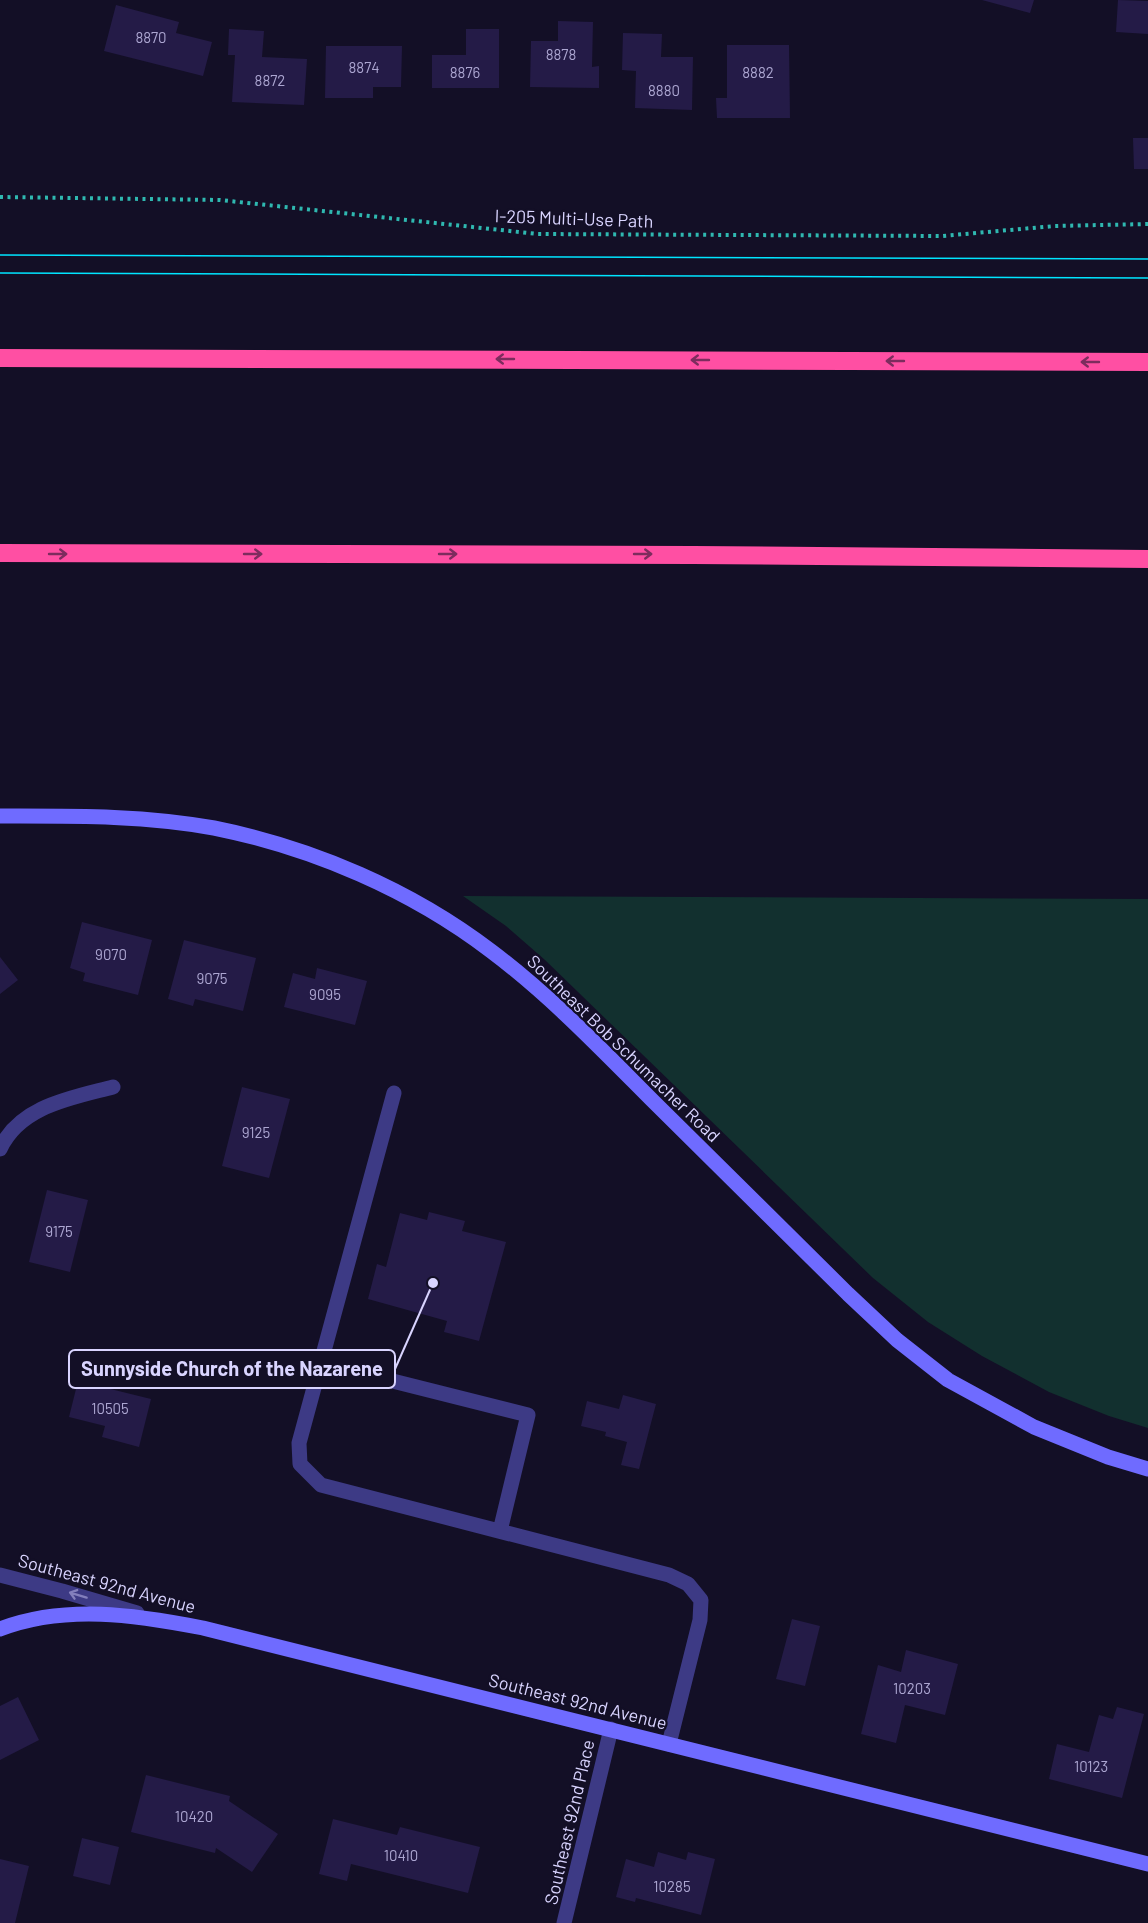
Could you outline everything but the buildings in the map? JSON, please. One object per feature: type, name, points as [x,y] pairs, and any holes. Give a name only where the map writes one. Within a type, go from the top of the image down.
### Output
[{"type":"highway","points":[[0,358],[1148,362]]},
{"type":"highway","points":[[0,554],[693,555],[1148,559]]},
{"type":"main road","name":"Southeast Bob Schumacher Road","points":[[0,816],[137,818],[215,829],[296,850],[374,881],[430,909],[491,951],[559,1008],[848,1294],[897,1340],[948,1380],[1034,1427],[1108,1457],[1148,1469]]},
{"type":"main road","points":[[0,1629],[19,1622],[58,1614],[96,1613],[154,1619]]},
{"type":"main road","name":"Southeast 92nd Avenue","points":[[154,1619],[203,1628],[1148,1864]]},
{"type":"street","points":[[0,1149],[6,1137],[25,1118],[57,1102],[113,1087]]},
{"type":"street","points":[[394,1093],[299,1443],[300,1464],[321,1485],[669,1575],[688,1584],[701,1600],[700,1620],[669,1744]]},
{"type":"street","points":[[321,1363],[528,1415],[500,1531]]},
{"type":"street","name":"Southeast 92nd Avenue","points":[[0,1575],[154,1619]]},
{"type":"street","name":"Southeast 92nd Place","points":[[564,1923],[611,1729]]},
{"type":"path","name":"I-205 Multi-Use Path","points":[[0,197],[220,200],[538,234],[942,236],[1055,226],[1148,224]]},
{"type":"green space","points":[[463,896],[1148,899],[1148,1428],[1109,1416],[1049,1392],[982,1356],[928,1322],[873,1278],[545,960],[506,926]]},
{"type":"tram line","points":[[0,255],[1148,259]]},
{"type":"tram line","points":[[0,273],[1148,278]]},
{"type":"place","name":"Sunnyside Church of the Nazarene","points":[[433,1283]]}]
